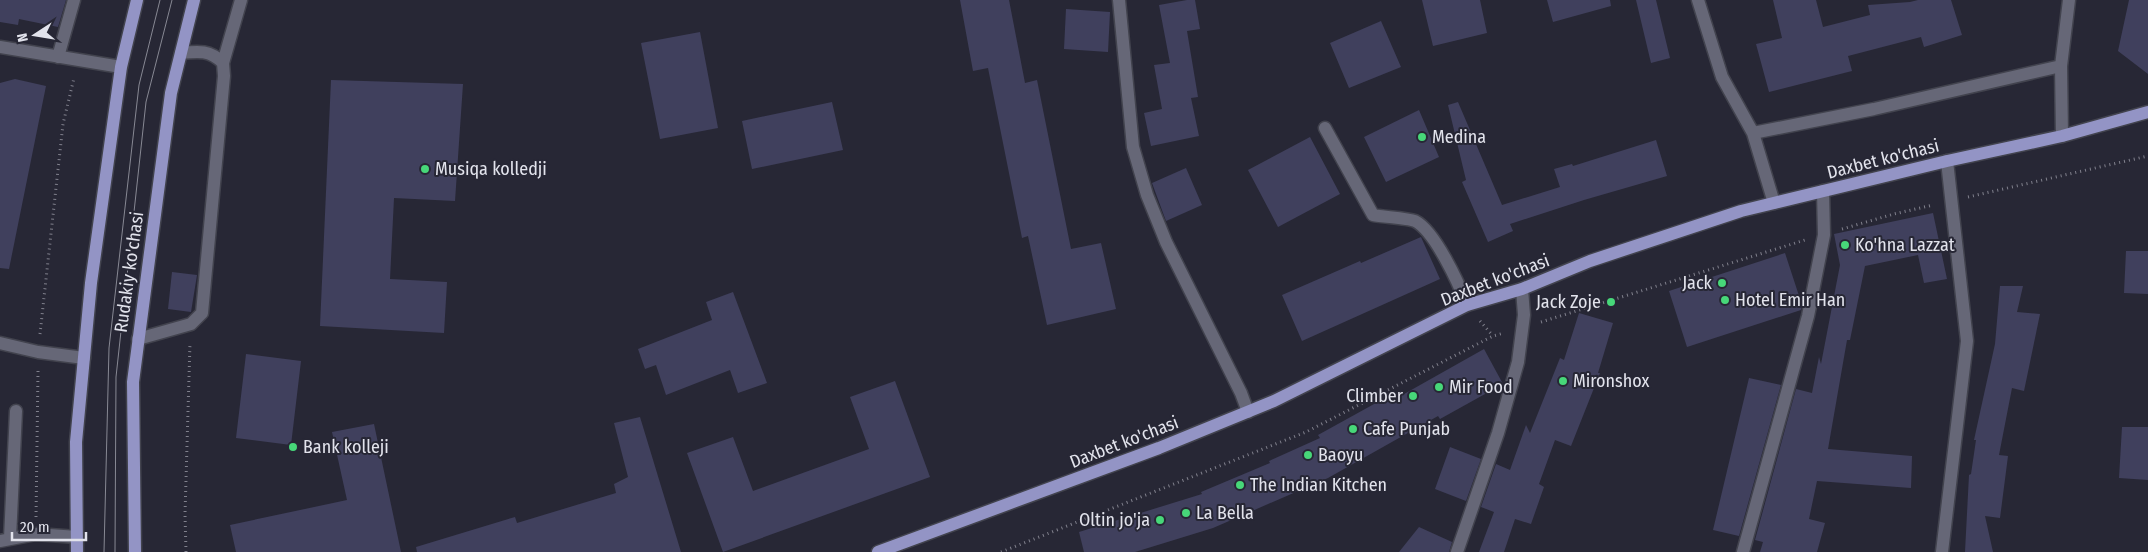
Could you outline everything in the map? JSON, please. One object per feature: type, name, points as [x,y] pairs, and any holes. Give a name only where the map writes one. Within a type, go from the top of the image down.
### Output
[{"type":"main road","name":"Rudakiy ko'chasi","points":[[77,552],[76,442],[91,283],[121,67],[137,0]]},
{"type":"main road","name":"Rudakiy ko'chasi","points":[[135,552],[133,382],[171,93],[194,0]]},
{"type":"main road","name":"Daxbet ko'chasi","points":[[878,552],[1159,448],[1248,412],[1382,349],[1467,305],[1522,289],[1590,261],[1740,211],[1948,161],[2062,136],[2148,112]]},
{"type":"street","points":[[58,57],[74,0]]},
{"type":"street","points":[[138,339],[190,324],[202,313],[224,76],[223,63],[241,0]]},
{"type":"street","points":[[1119,0],[1133,147],[1147,195],[1166,242],[1241,393],[1248,412]]},
{"type":"street","points":[[1698,0],[1722,77],[1754,133],[1774,203]]},
{"type":"street","points":[[2062,136],[2061,66],[2069,0]]},
{"type":"street","points":[[0,48],[121,67]]},
{"type":"street","points":[[181,53],[204,51],[215,55],[223,63]]},
{"type":"street","points":[[1754,133],[1874,110],[2061,66]]},
{"type":"street","points":[[1325,128],[1373,215],[1413,220],[1425,227],[1457,279],[1467,305]]},
{"type":"street","points":[[1942,552],[1966,341],[1948,161]]},
{"type":"street","points":[[1743,552],[1808,316],[1824,234],[1825,208],[1823,191]]},
{"type":"street","points":[[1457,552],[1498,433],[1518,362],[1523,328],[1522,289]]},
{"type":"street","points":[[0,343],[38,352],[84,358]]},
{"type":"street","points":[[16,411],[5,540],[36,534],[77,537]]},
{"type":"path","points":[[36,534],[38,352],[63,124],[78,61]]},
{"type":"path","points":[[1001,552],[1306,432],[1493,336],[1894,214],[2148,156]]},
{"type":"path","points":[[186,552],[185,514],[190,324]]},
{"type":"building","points":[[0,0],[66,0],[58,27],[19,19],[18,25],[0,22]]},
{"type":"building","points":[[960,0],[1009,0],[1025,83],[1037,80],[1071,249],[1101,243],[1116,309],[1047,325],[1028,236],[1022,238],[988,68],[973,71]]},
{"type":"building","points":[[1195,0],[1200,29],[1187,31],[1198,97],[1191,98],[1199,136],[1151,146],[1144,113],[1162,109],[1154,65],[1170,63],[1159,5]]},
{"type":"building","points":[[1422,0],[1480,0],[1487,33],[1433,46]]},
{"type":"building","points":[[1547,0],[1610,0],[1611,6],[1553,22]]},
{"type":"building","points":[[1636,0],[1656,0],[1670,58],[1651,63]]},
{"type":"building","points":[[1773,0],[1816,0],[1823,27],[1870,15],[1868,5],[1918,0],[1951,0],[1962,35],[1924,47],[1921,37],[1848,56],[1852,71],[1769,92],[1756,44],[1782,38]]},
{"type":"building","points":[[2129,0],[2148,0],[2148,74],[2118,51]]},
{"type":"building","points":[[1066,9],[1110,12],[1108,52],[1064,49]]},
{"type":"building","points":[[1381,21],[1401,67],[1349,88],[1330,43]]},
{"type":"building","points":[[700,32],[718,128],[660,139],[641,43]]},
{"type":"building","points":[[15,79],[46,86],[9,269],[0,268],[0,83]]},
{"type":"building","points":[[331,80],[463,84],[455,201],[394,198],[390,279],[447,282],[444,333],[320,326]]},
{"type":"building","points":[[832,102],[843,150],[752,169],[742,121]]},
{"type":"building","points":[[1458,102],[1502,205],[1560,187],[1554,169],[1572,164],[1573,166],[1656,140],[1667,176],[1510,224],[1513,231],[1488,242],[1462,182],[1466,180],[1448,105]]},
{"type":"building","points":[[1419,110],[1439,157],[1386,182],[1364,137]]},
{"type":"building","points":[[1310,137],[1340,194],[1278,227],[1248,170]]},
{"type":"building","points":[[1186,168],[1202,205],[1166,221],[1152,183]]},
{"type":"building","points":[[1933,213],[1947,279],[1924,283],[1918,255],[1865,266],[1850,340],[1847,340],[1828,449],[1912,456],[1911,488],[1817,481],[1809,519],[1825,523],[1817,552],[1760,552],[1763,542],[1755,540],[1796,389],[1812,393],[1819,357],[1821,364],[1840,265],[1834,234]]},
{"type":"building","points":[[1421,237],[1440,279],[1302,341],[1282,295]]},
{"type":"building","points":[[2126,251],[2148,251],[2148,294],[2124,293]]},
{"type":"building","points":[[1785,253],[1802,305],[1801,310],[1687,347],[1669,291]]},
{"type":"building","points":[[172,272],[197,275],[191,312],[168,309]]},
{"type":"building","points":[[2000,286],[2023,286],[2017,312],[2040,314],[2024,391],[2012,388],[1999,455],[2008,456],[2000,518],[1985,516],[1993,552],[1965,552],[1969,475],[1971,474],[1976,440],[1974,440],[1995,344]]},
{"type":"building","points":[[733,292],[767,383],[738,393],[730,370],[666,395],[656,365],[645,369],[638,349],[712,320],[706,302]]},
{"type":"building","points":[[1579,313],[1613,323],[1598,373],[1600,373],[1571,446],[1555,440],[1539,484],[1544,487],[1531,524],[1515,519],[1504,552],[1479,552],[1494,512],[1481,507],[1496,464],[1510,470],[1526,425],[1530,433],[1560,358],[1564,360]]},
{"type":"building","points":[[1484,349],[1503,384],[1440,419],[1438,416],[1328,478],[1213,528],[1135,552],[1084,552],[1079,532],[1202,494],[1201,492],[1270,463],[1269,461],[1320,438],[1318,435],[1394,393],[1397,398]]},
{"type":"building","points":[[246,354],[301,361],[291,445],[236,438]]},
{"type":"building","points":[[1749,378],[1781,385],[1739,536],[1713,530]]},
{"type":"building","points":[[895,381],[930,477],[723,552],[687,453],[733,437],[753,491],[869,449],[850,397]]},
{"type":"building","points":[[640,417],[681,552],[417,552],[416,547],[515,517],[517,523],[616,493],[614,484],[628,477],[614,423]]},
{"type":"building","name":"Bank kolleji","points":[[374,424],[401,552],[236,552],[230,525],[347,500],[332,432]]},
{"type":"building","points":[[2122,427],[2148,427],[2148,480],[2119,478]]},
{"type":"building","points":[[1450,447],[1481,459],[1466,501],[1435,489]]},
{"type":"building","points":[[1419,527],[1452,542],[1449,552],[1399,552]]},
{"type":"tram line","points":[[104,552],[109,348],[139,85],[160,0]]},
{"type":"tram line","points":[[115,552],[116,377],[146,102],[172,0]]},
{"type":"place","name":"Medina","points":[[1422,137]]},
{"type":"place","name":"Musiqa kolledji","points":[[425,169]]},
{"type":"place","name":"Ko'hna Lazzat","points":[[1845,245]]},
{"type":"place","name":"Jack","points":[[1722,283]]},
{"type":"place","name":"Hotel Emir Han","points":[[1725,300]]},
{"type":"place","name":"Jack Zoje","points":[[1611,302]]},
{"type":"place","name":"Mironshox","points":[[1563,381]]},
{"type":"place","name":"Mir Food","points":[[1439,387]]},
{"type":"place","name":"Climber","points":[[1413,396]]},
{"type":"place","name":"Cafe Punjab","points":[[1353,429]]},
{"type":"place","name":"Bank kolleji","points":[[293,447]]},
{"type":"place","name":"Baoyu","points":[[1308,455]]},
{"type":"place","name":"The Indian Kitchen","points":[[1240,485]]},
{"type":"place","name":"La Bella","points":[[1186,513]]},
{"type":"place","name":"Oltin jo'ja","points":[[1160,520]]}]
